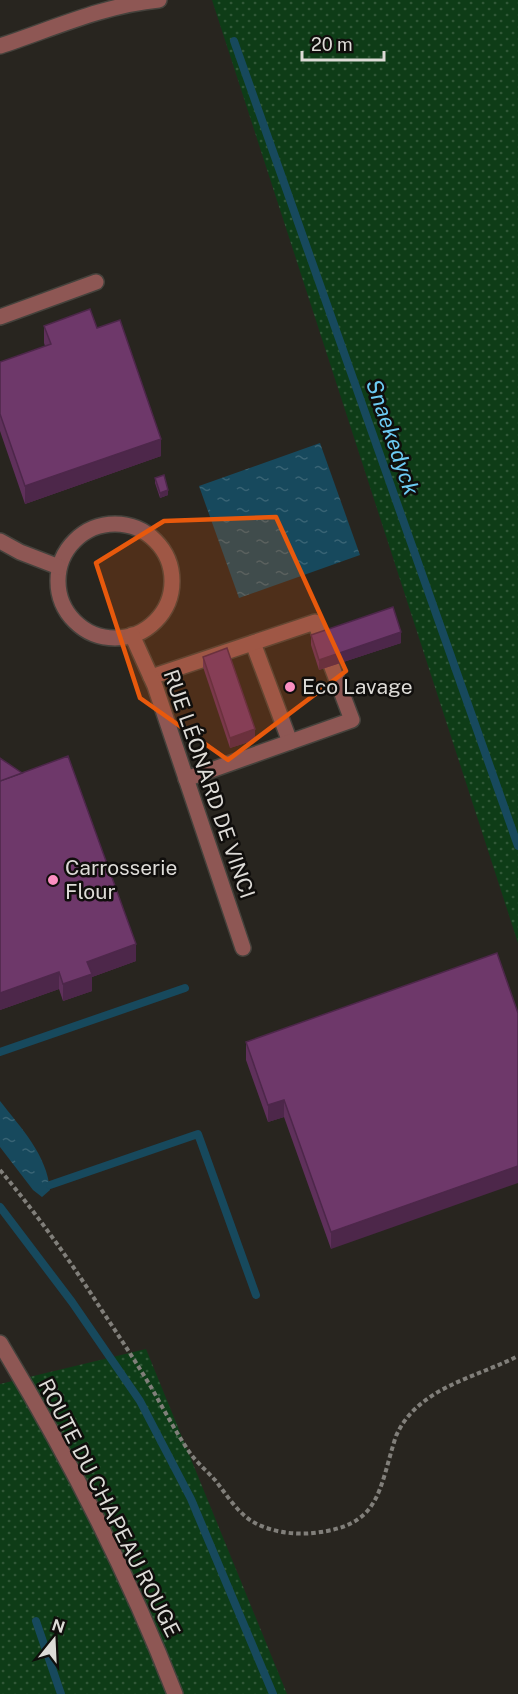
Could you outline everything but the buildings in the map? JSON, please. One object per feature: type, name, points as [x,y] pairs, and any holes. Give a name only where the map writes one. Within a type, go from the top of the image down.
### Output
[{"type":"street","points":[[0,46],[98,12],[127,4],[159,0]]},
{"type":"street","points":[[0,317],[96,282]]},
{"type":"street","points":[[120,524],[132,527],[153,539],[161,548],[171,571],[171,590],[158,618],[144,630],[121,637],[104,637],[78,625],[67,612],[60,596],[59,567],[75,540],[90,529],[101,525],[120,524]]},
{"type":"street","points":[[0,541],[20,552],[59,567]]},
{"type":"street","points":[[151,677],[315,622],[352,720],[186,779]]},
{"type":"street","name":"RUE LÉONARD DE VINCI","points":[[132,635],[151,677],[243,948]]},
{"type":"street","points":[[253,643],[290,742]]},
{"type":"street","name":"ROUTE DU CHAPEAU ROUGE","points":[[0,1343],[40,1411],[83,1493],[129,1588],[175,1694]]},
{"type":"path","points":[[0,1170],[82,1278],[189,1452],[207,1470],[240,1511],[255,1523],[263,1526],[286,1532],[308,1533],[333,1530],[354,1522],[372,1505],[396,1436],[411,1412],[435,1393],[518,1356]]},
{"type":"highlighted area","points":[[276,517],[346,671],[228,760],[140,698],[96,563],[164,521]]},
{"type":"green space","points":[[212,0],[518,0],[518,943]]},
{"type":"green space","points":[[146,1349],[287,1694],[0,1694],[0,1384]]},
{"type":"water","points":[[320,443],[360,555],[239,598],[199,486]]},
{"type":"water","points":[[0,1101],[32,1142],[44,1165],[50,1190],[42,1197],[33,1190],[0,1147]]},
{"type":"waterway","name":"Snaekedyck","points":[[234,41],[518,846]]},
{"type":"waterway","points":[[0,1052],[185,988]]},
{"type":"waterway","points":[[50,1185],[198,1134],[256,1295]]},
{"type":"waterway","points":[[0,1207],[72,1302],[140,1401],[191,1499],[273,1694]]},
{"type":"waterway","points":[[36,1621],[61,1694]]},
{"type":"place","name":"Eco Lavage","points":[[290,687]]},
{"type":"place","name":"Carrosserie Flour","points":[[53,880]]}]
